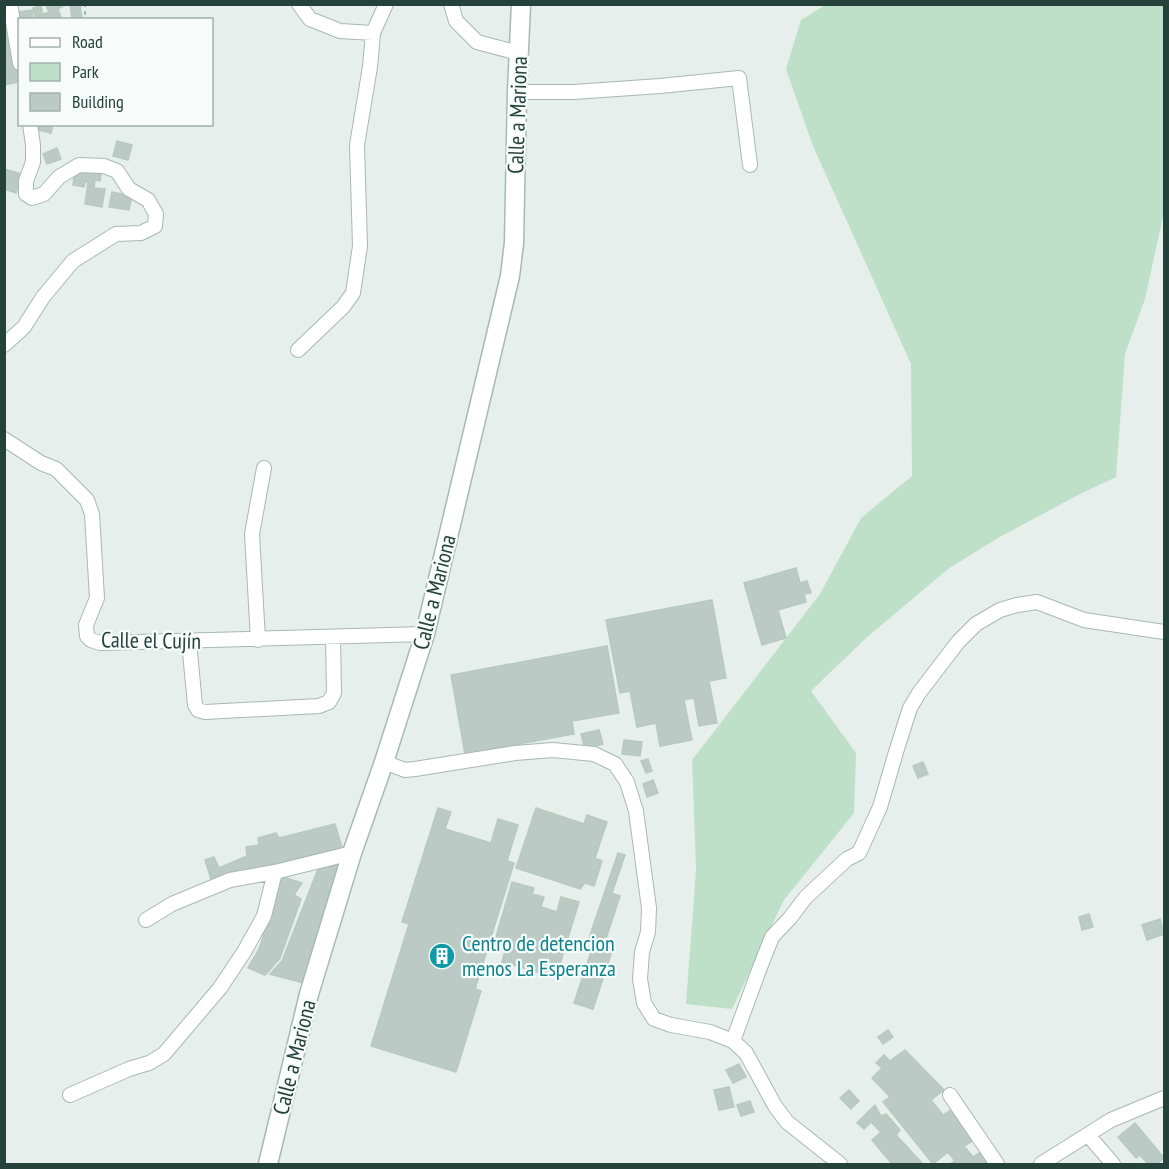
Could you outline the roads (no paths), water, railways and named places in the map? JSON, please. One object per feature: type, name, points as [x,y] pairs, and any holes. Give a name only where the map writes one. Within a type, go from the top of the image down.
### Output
[{"type":"main road","name":"Calle a Mariona","points":[[268,1164],[309,994],[352,853],[425,634],[510,276],[514,243],[521,4]]},
{"type":"street","points":[[10,4],[18,51]]},
{"type":"street","points":[[299,4],[310,20],[340,31],[373,33]]},
{"type":"street","points":[[298,350],[343,307],[353,293],[360,246],[357,145],[370,67],[373,33],[386,4]]},
{"type":"street","points":[[451,4],[456,21],[477,42],[518,53]]},
{"type":"street","points":[[517,92],[574,92],[739,78],[750,165]]},
{"type":"street","points":[[4,345],[24,327],[43,297],[73,261],[116,234],[141,233],[155,226],[156,214],[148,200],[129,189],[117,171],[104,166],[79,165],[59,177],[44,194],[32,198],[26,194],[26,181],[33,162],[30,126]]},
{"type":"street","name":"Calle el Cujín","points":[[4,439],[41,463],[56,469],[87,500],[92,514],[97,598],[86,625],[87,636],[91,640],[100,643],[189,642],[425,634]]},
{"type":"street","points":[[258,639],[252,534],[264,468]]},
{"type":"street","points":[[733,1041],[772,937],[806,897],[847,859],[859,853],[880,807],[910,708],[958,642],[976,624],[1000,610],[1037,602],[1084,620],[1164,632]]},
{"type":"street","points":[[189,642],[195,705],[198,710],[205,712],[319,706],[329,702],[334,693],[333,637]]},
{"type":"street","points":[[384,762],[405,770],[515,753],[553,750],[594,754],[615,764],[627,782],[636,812],[649,908],[648,932],[642,952],[640,979],[644,1003],[654,1019],[671,1025],[710,1032],[733,1041],[747,1053],[775,1106],[787,1122],[840,1164]]},
{"type":"street","points":[[146,920],[172,904],[230,880],[275,872],[352,853]]},
{"type":"street","points":[[70,1095],[129,1069],[149,1063],[164,1054],[220,988],[244,952],[264,916],[275,872]]},
{"type":"street","points":[[950,1095],[997,1164]]},
{"type":"street","points":[[1041,1164],[1111,1120],[1164,1098]]},
{"type":"street","points":[[1088,1135],[1113,1164]]},
{"type":"place","name":"Centro de detencion menos La Esperanza","points":[[442,956]]}]
